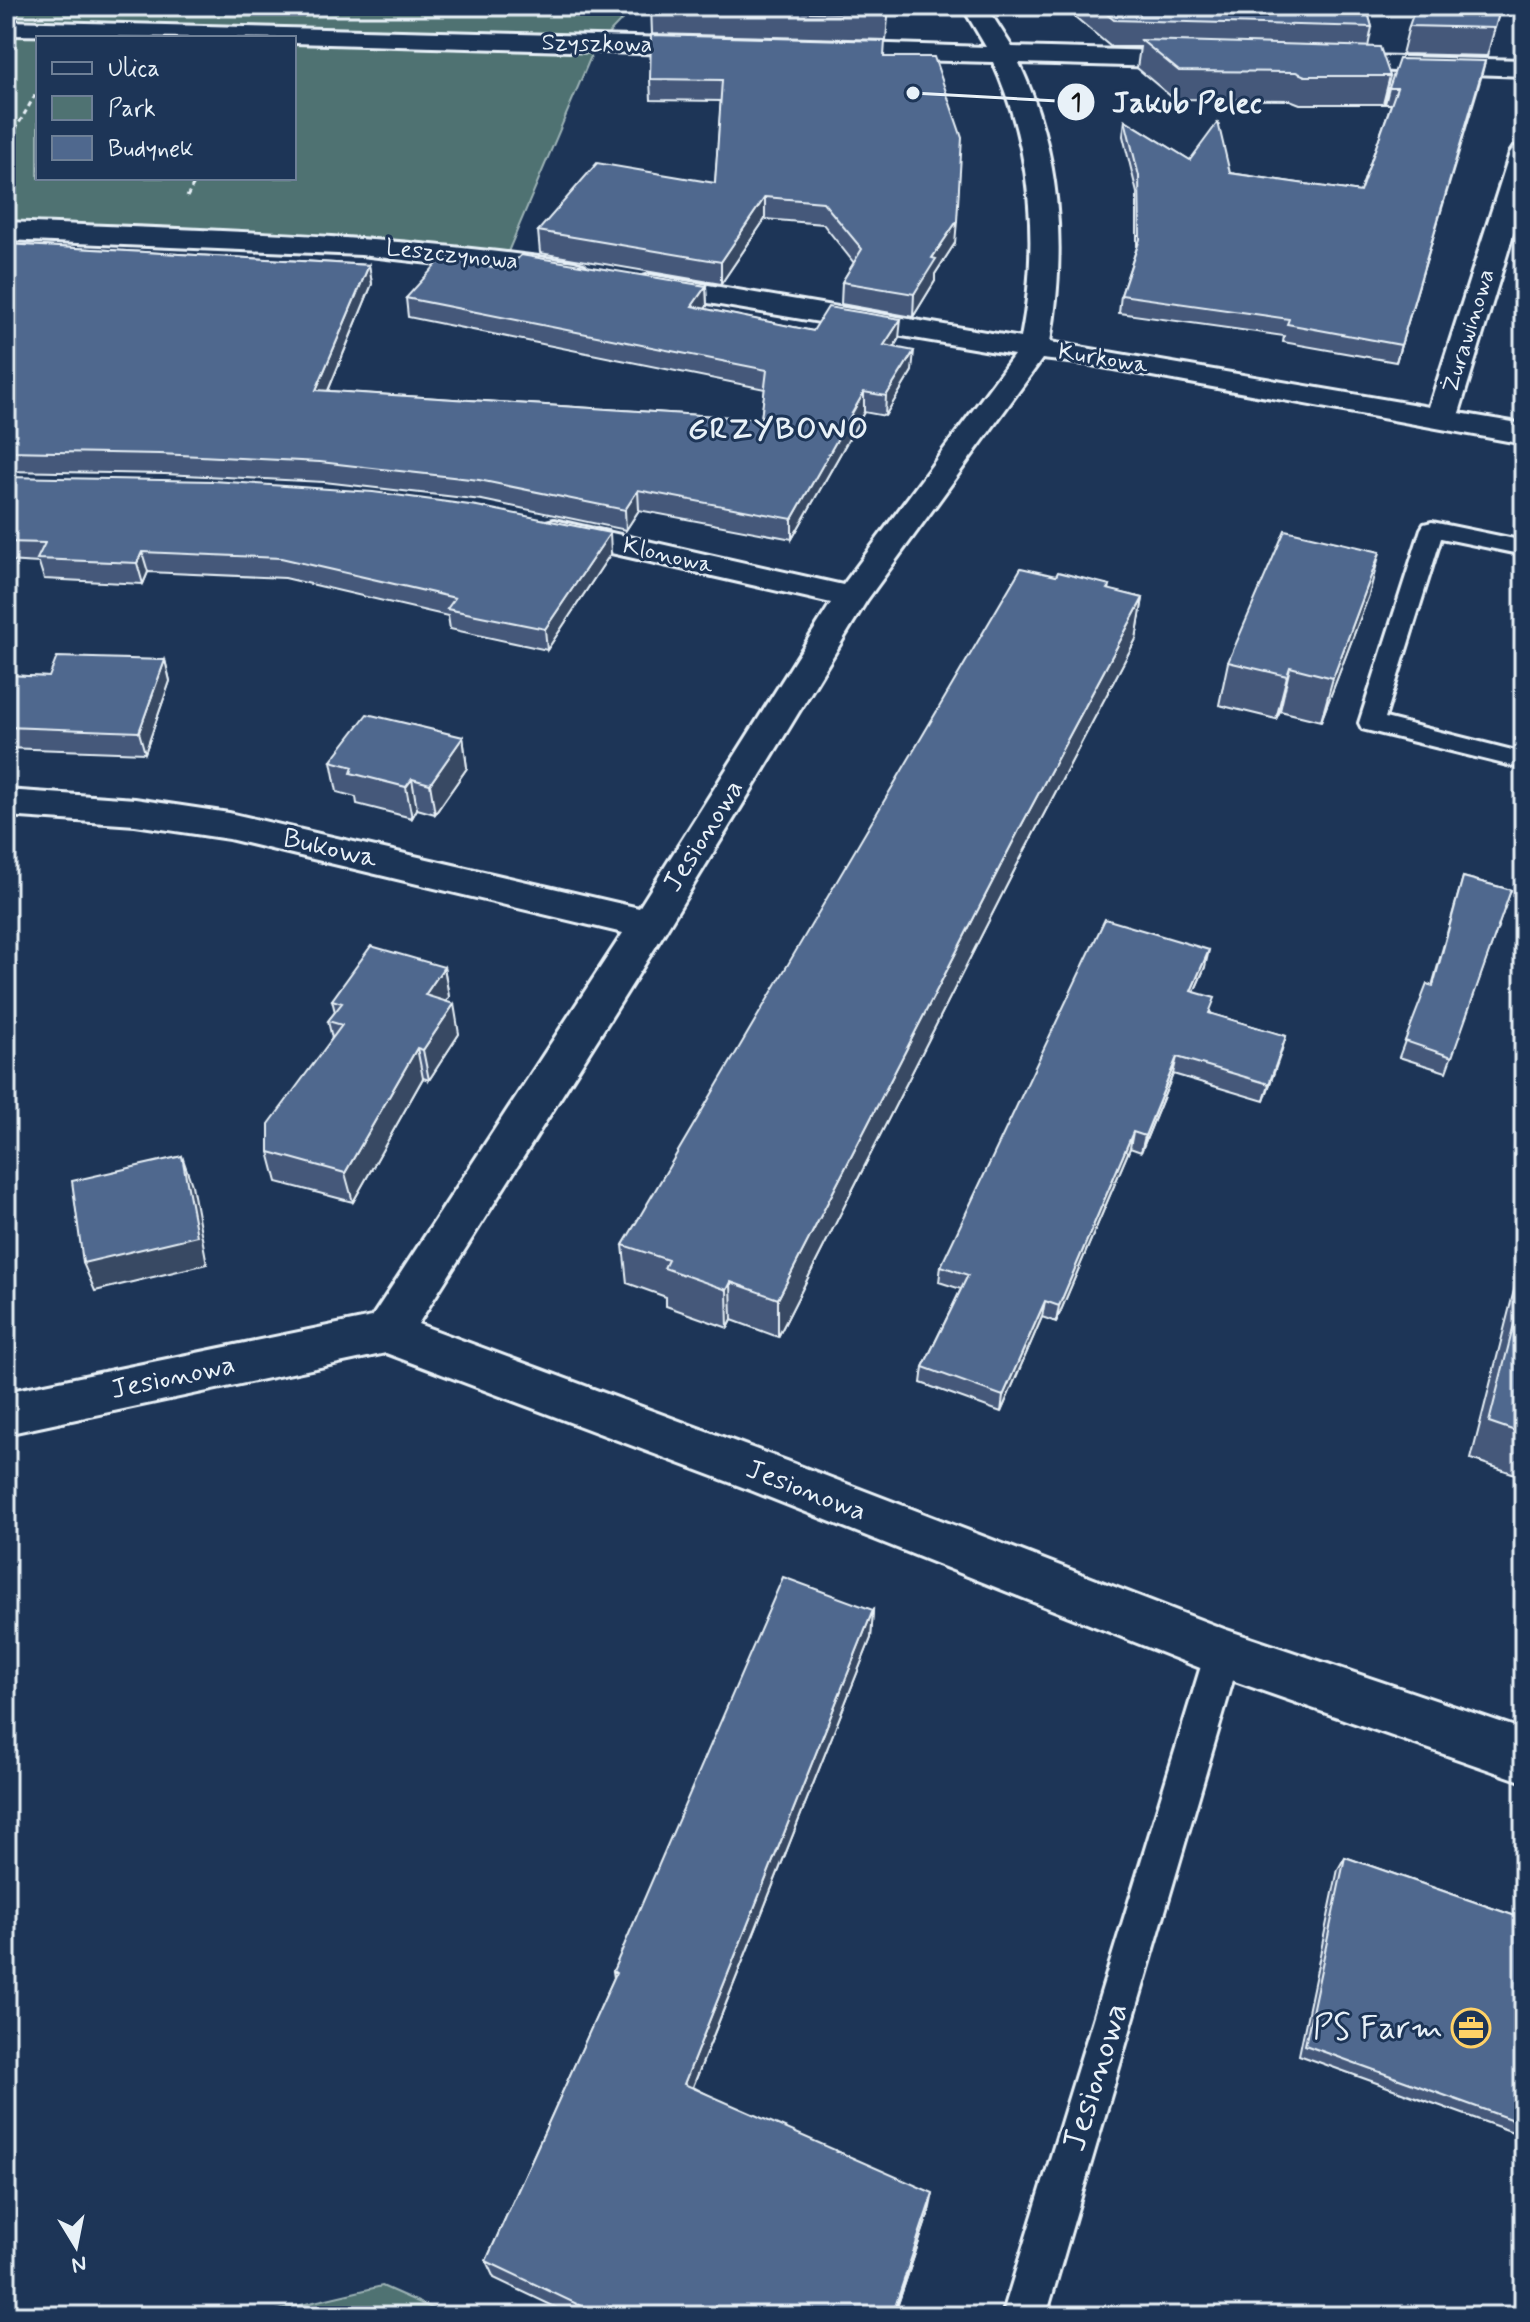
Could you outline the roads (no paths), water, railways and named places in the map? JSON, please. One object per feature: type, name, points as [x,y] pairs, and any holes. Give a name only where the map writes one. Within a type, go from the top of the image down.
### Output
[{"type":"street","name":"Kurkowa","points":[[974,6],[994,33],[1004,54],[1030,134],[1045,221],[1047,270],[1034,349],[1442,417],[1524,434]]},
{"type":"street","name":"Szyszkowa","points":[[6,28],[742,48]]},
{"type":"street","points":[[804,49],[1225,60]]},
{"type":"street","points":[[1303,62],[1524,68]]},
{"type":"street","name":"Żurawinowa","points":[[1442,417],[1524,153]]},
{"type":"street","name":"Leszczynowa","points":[[6,231],[385,248],[505,259],[1034,349]]},
{"type":"street","name":"Jesionowa","points":[[387,1333],[649,925],[852,597],[1034,349]]},
{"type":"street","name":"Klonowa","points":[[521,522],[852,597]]},
{"type":"street","name":"Bukowa","points":[[6,803],[135,812],[229,826],[649,925]]},
{"type":"street","name":"Jesionowa","points":[[6,1413],[387,1333],[785,1482],[1223,1653],[1524,1756]]},
{"type":"lane","points":[[1524,548],[1432,529],[1371,723],[1524,761]]},
{"type":"lane","name":"Jesionowa","points":[[1024,2316],[1223,1653]]},
{"type":"place","name":"Jakub Pelec","points":[[913,93]]},
{"type":"place","name":"PS Farm","points":[[1471,2028]]},
{"type":"district","name":"GRZYBOWO","points":[[779,429]]}]
